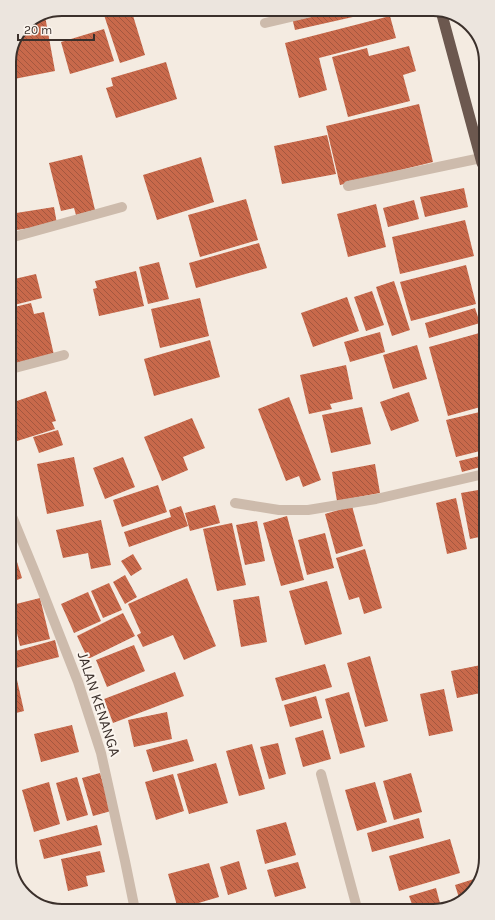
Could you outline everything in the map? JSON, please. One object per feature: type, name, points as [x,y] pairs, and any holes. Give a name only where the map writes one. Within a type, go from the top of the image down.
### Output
[{"type":"highway","points":[[443,17],[479,149]]},
{"type":"street","points":[[265,23],[295,16]]},
{"type":"street","points":[[348,186],[479,161]]},
{"type":"street","points":[[16,236],[122,207]]},
{"type":"street","points":[[16,368],[64,355]]},
{"type":"street","points":[[235,503],[279,510],[308,510],[376,499],[479,475]]},
{"type":"street","name":"JALAN KENANGA","points":[[16,526],[78,682],[101,753],[134,904]]},
{"type":"street","points":[[320,774],[356,904]]},
{"type":"building","points":[[104,16],[133,16],[145,55],[120,63]]},
{"type":"building","points":[[292,16],[357,16],[295,30]]},
{"type":"building","points":[[390,16],[396,38],[319,58],[327,90],[299,98],[285,43]]},
{"type":"building","points":[[46,19],[55,71],[16,79],[16,59],[21,42],[32,27]]},
{"type":"building","points":[[104,29],[114,61],[70,74],[61,42]]},
{"type":"building","points":[[409,46],[416,71],[403,75],[410,101],[348,117],[332,57],[367,48],[369,56]]},
{"type":"building","points":[[166,62],[177,99],[116,118],[106,88],[113,86],[111,78]]},
{"type":"building","points":[[419,104],[433,162],[340,185],[326,126]]},
{"type":"building","points":[[327,135],[336,174],[282,184],[274,146]]},
{"type":"building","points":[[82,155],[95,210],[76,215],[74,208],[61,211],[49,163]]},
{"type":"building","points":[[201,157],[214,202],[157,220],[143,175]]},
{"type":"building","points":[[464,188],[468,207],[425,217],[420,197]]},
{"type":"building","points":[[246,199],[258,240],[200,257],[188,215]]},
{"type":"building","points":[[414,200],[419,219],[388,227],[383,208]]},
{"type":"building","points":[[376,204],[386,247],[348,257],[337,214]]},
{"type":"building","points":[[54,207],[57,224],[16,230],[16,213]]},
{"type":"building","points":[[465,220],[474,256],[400,274],[392,237]]},
{"type":"building","points":[[259,243],[267,268],[196,288],[189,263]]},
{"type":"building","points":[[159,262],[169,299],[148,304],[139,267]]},
{"type":"building","points":[[466,265],[476,304],[411,321],[400,282]]},
{"type":"building","points":[[136,271],[144,306],[99,316],[93,289],[97,288],[95,281]]},
{"type":"building","points":[[36,274],[42,298],[16,304],[16,279]]},
{"type":"building","points":[[394,281],[410,330],[392,336],[376,287]]},
{"type":"building","points":[[372,291],[384,325],[366,331],[354,297]]},
{"type":"building","points":[[347,297],[359,331],[313,347],[301,313]]},
{"type":"building","points":[[200,298],[209,336],[160,348],[151,309]]},
{"type":"building","points":[[31,303],[34,314],[44,312],[54,355],[16,365],[16,307]]},
{"type":"building","points":[[475,308],[479,320],[479,323],[429,338],[425,323]]},
{"type":"building","points":[[380,332],[385,352],[350,362],[344,342]]},
{"type":"building","points":[[479,333],[479,407],[448,416],[429,347]]},
{"type":"building","points":[[210,340],[220,377],[154,396],[144,359]]},
{"type":"building","points":[[417,345],[427,379],[393,389],[383,355]]},
{"type":"building","points":[[346,365],[353,399],[330,404],[332,409],[309,414],[300,375]]},
{"type":"building","points":[[46,391],[56,421],[52,422],[55,429],[16,441],[16,401]]},
{"type":"building","points":[[409,392],[419,421],[391,431],[380,402]]},
{"type":"building","points":[[289,397],[321,480],[303,487],[299,476],[286,481],[258,409]]},
{"type":"building","points":[[362,407],[371,444],[331,453],[322,415]]},
{"type":"building","points":[[479,412],[479,451],[456,457],[446,420]]},
{"type":"building","points":[[192,418],[205,448],[183,457],[188,470],[162,481],[144,437]]},
{"type":"building","points":[[58,430],[63,445],[39,453],[33,437]]},
{"type":"building","points":[[479,456],[479,467],[462,472],[459,461]]},
{"type":"building","points":[[74,457],[84,506],[47,514],[37,464]]},
{"type":"building","points":[[123,457],[135,487],[105,499],[93,468]]},
{"type":"building","points":[[375,464],[380,493],[337,501],[332,472]]},
{"type":"building","points":[[158,485],[167,512],[122,527],[113,500]]},
{"type":"building","points":[[479,490],[479,537],[470,539],[461,493]]},
{"type":"building","points":[[456,498],[467,549],[447,554],[436,503]]},
{"type":"building","points":[[215,505],[220,523],[190,531],[185,513]]},
{"type":"building","points":[[181,506],[188,526],[129,547],[124,532],[171,517],[169,510]]},
{"type":"building","points":[[352,506],[363,546],[336,554],[325,514]]},
{"type":"building","points":[[287,516],[304,580],[281,586],[263,523]]},
{"type":"building","points":[[101,520],[111,565],[91,569],[88,553],[63,558],[56,530]]},
{"type":"building","points":[[257,521],[265,561],[245,565],[236,525]]},
{"type":"building","points":[[232,523],[246,585],[217,591],[203,529]]},
{"type":"building","points":[[325,533],[334,568],[307,575],[298,540]]},
{"type":"building","points":[[365,549],[382,608],[364,614],[359,597],[349,600],[336,558]]},
{"type":"building","points":[[133,554],[142,569],[131,576],[121,561]]},
{"type":"building","points":[[16,559],[22,578],[16,580]]},
{"type":"building","points":[[125,575],[137,597],[125,604],[113,582]]},
{"type":"building","points":[[187,578],[216,646],[184,660],[173,635],[143,647],[137,635],[141,633],[128,604]]},
{"type":"building","points":[[327,581],[342,634],[305,645],[289,591]]},
{"type":"building","points":[[109,583],[122,610],[103,618],[91,591]]},
{"type":"building","points":[[88,592],[101,621],[74,633],[61,604]]},
{"type":"building","points":[[259,596],[267,642],[241,647],[233,600]]},
{"type":"building","points":[[40,598],[50,639],[20,646],[16,629],[16,604]]},
{"type":"building","points":[[123,613],[135,636],[88,659],[77,636]]},
{"type":"building","points":[[55,640],[59,657],[16,668],[16,651]]},
{"type":"building","points":[[134,645],[145,671],[107,687],[96,660]]},
{"type":"building","points":[[370,656],[388,721],[365,727],[347,663]]},
{"type":"building","points":[[325,664],[332,687],[282,701],[275,678]]},
{"type":"building","points":[[479,665],[479,693],[457,698],[451,671]]},
{"type":"building","points":[[175,672],[184,696],[113,723],[104,699]]},
{"type":"building","points":[[16,675],[24,711],[16,713]]},
{"type":"building","points":[[444,689],[453,731],[429,736],[420,694]]},
{"type":"building","points":[[349,692],[365,747],[340,754],[325,699]]},
{"type":"building","points":[[316,696],[322,718],[290,727],[284,705]]},
{"type":"building","points":[[167,712],[172,739],[134,747],[128,720]]},
{"type":"building","points":[[72,725],[79,752],[41,762],[34,734]]},
{"type":"building","points":[[323,730],[331,759],[303,767],[295,738]]},
{"type":"building","points":[[187,739],[194,761],[153,772],[146,750]]},
{"type":"building","points":[[278,743],[286,774],[269,779],[260,747]]},
{"type":"building","points":[[252,744],[265,789],[239,796],[226,751]]},
{"type":"building","points":[[216,763],[228,803],[189,814],[177,774]]},
{"type":"building","points":[[100,773],[111,811],[93,816],[82,778]]},
{"type":"building","points":[[411,773],[422,812],[394,820],[383,781]]},
{"type":"building","points":[[173,774],[184,811],[156,820],[145,782]]},
{"type":"building","points":[[77,777],[88,815],[67,821],[56,783]]},
{"type":"building","points":[[49,782],[60,824],[34,832],[22,790]]},
{"type":"building","points":[[375,782],[387,822],[357,831],[345,790]]},
{"type":"building","points":[[419,818],[424,838],[372,852],[367,833]]},
{"type":"building","points":[[286,822],[296,855],[265,864],[256,830]]},
{"type":"building","points":[[97,825],[102,845],[44,859],[39,840]]},
{"type":"building","points":[[450,839],[460,873],[399,891],[389,856]]},
{"type":"building","points":[[100,851],[105,872],[86,876],[88,886],[68,891],[61,859]]},
{"type":"building","points":[[239,861],[247,889],[228,895],[220,867]]},
{"type":"building","points":[[298,862],[306,888],[275,897],[267,870]]},
{"type":"building","points":[[209,863],[219,897],[195,904],[177,904],[168,874]]},
{"type":"building","points":[[473,879],[458,896],[455,885]]},
{"type":"building","points":[[436,888],[440,903],[412,904],[409,896]]}]
